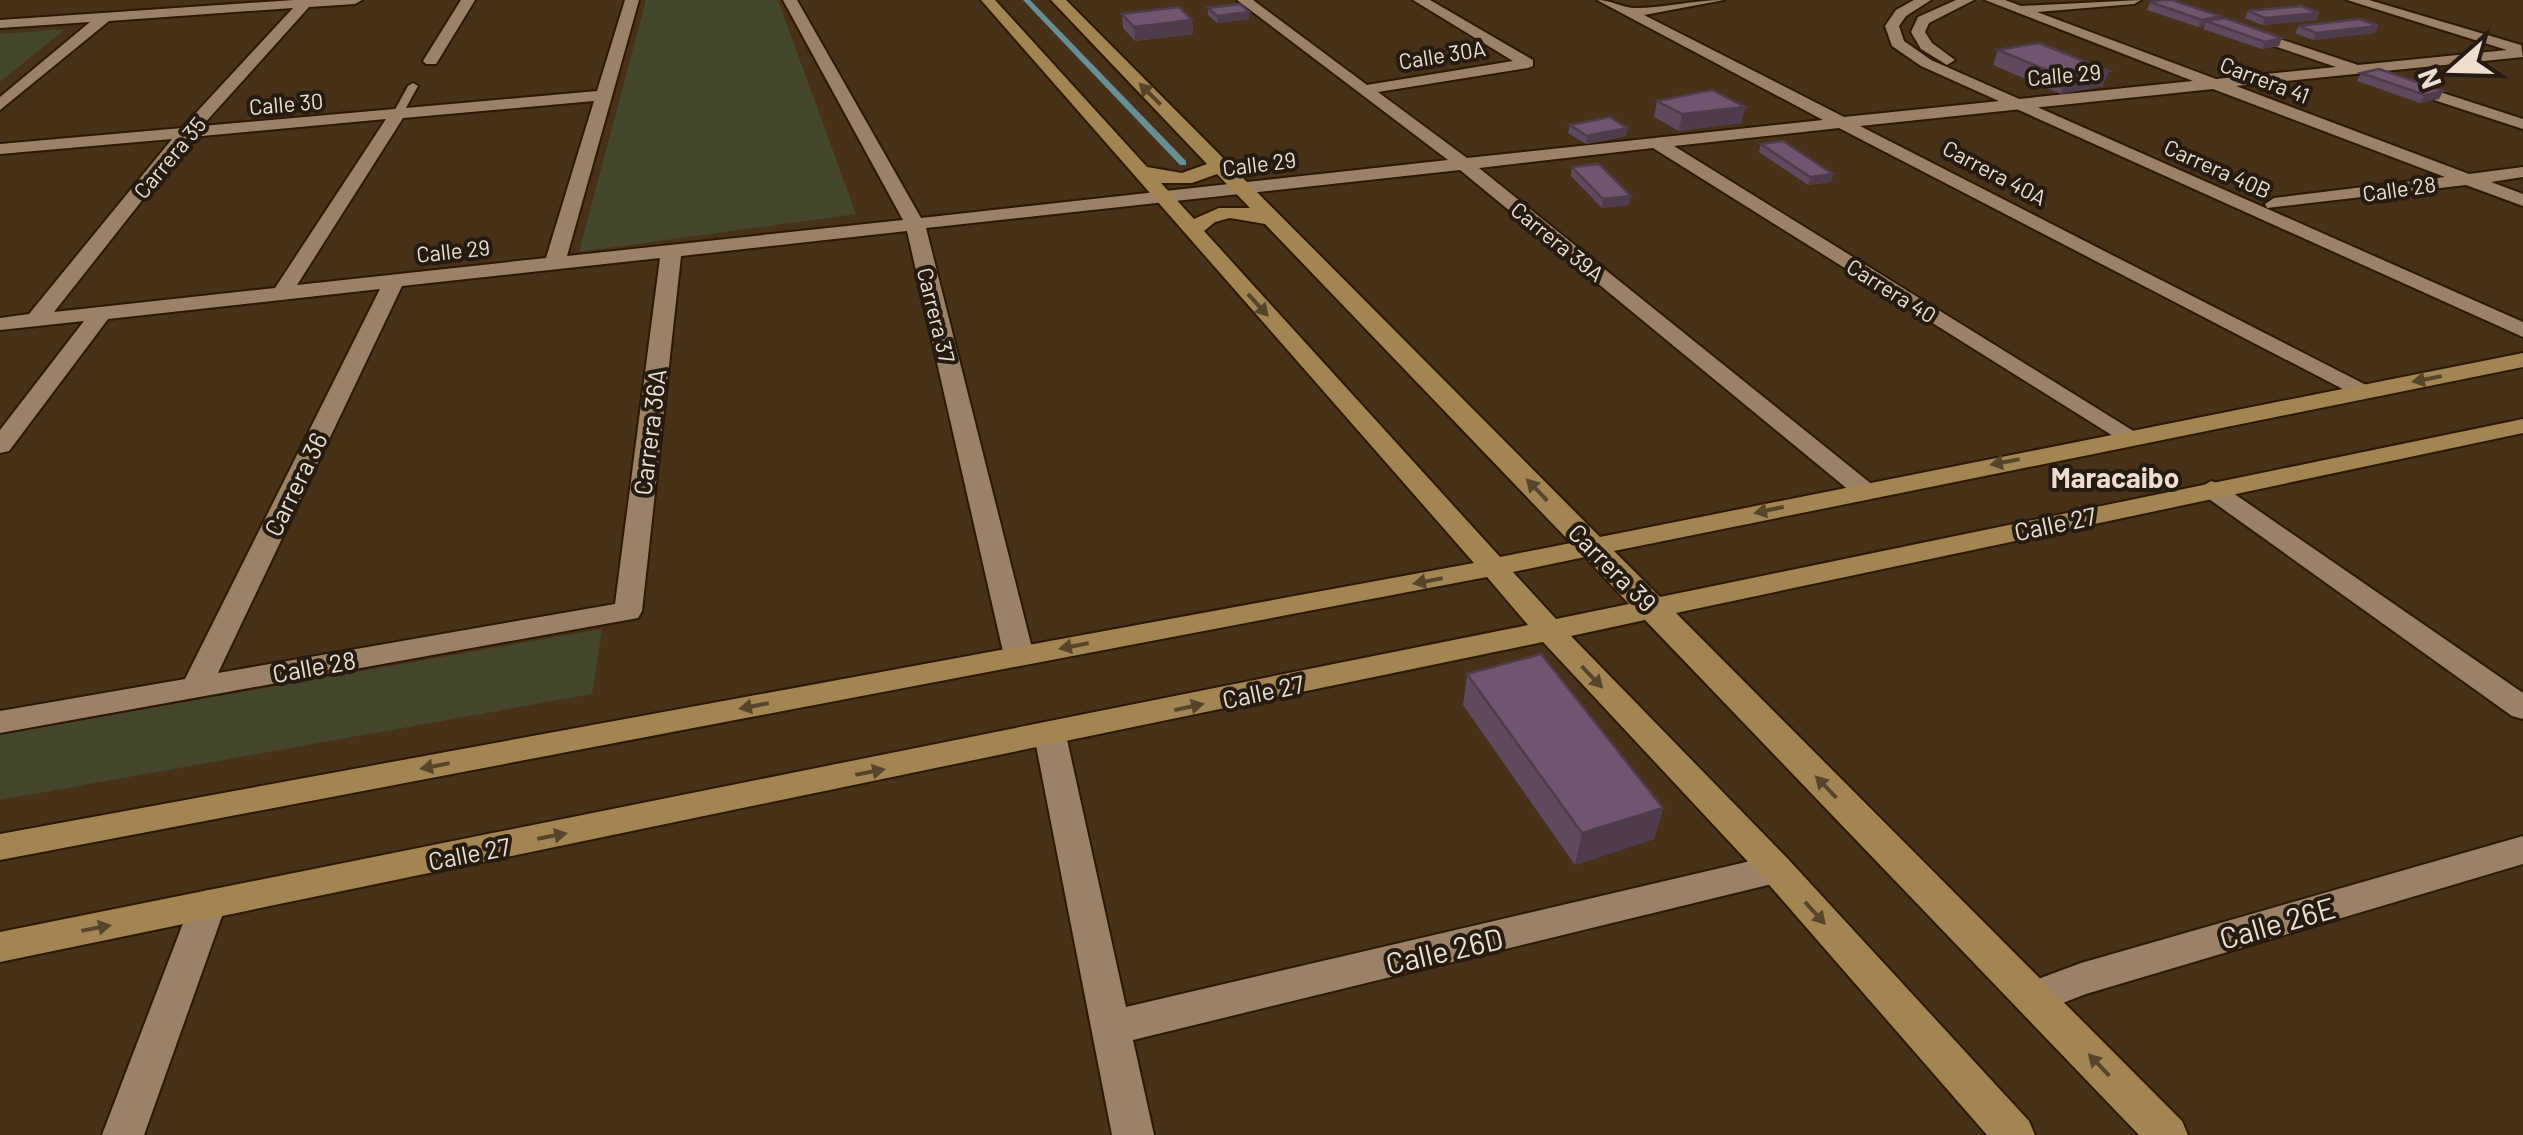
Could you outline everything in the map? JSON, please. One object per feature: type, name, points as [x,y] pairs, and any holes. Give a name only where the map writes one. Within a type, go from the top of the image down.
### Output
[{"type":"main road","points":[[988,0],[1493,568],[1776,870],[2014,1135]]},
{"type":"main road","name":"Carrera 39","points":[[1058,0],[2167,1135]]},
{"type":"main road","points":[[1141,170],[1157,177],[1191,177],[1210,172],[1219,163]]},
{"type":"main road","points":[[1193,232],[1202,220],[1224,214],[1251,213],[1273,220]]},
{"type":"main road","points":[[0,847],[1493,568],[2126,437],[2523,360]]},
{"type":"main road","name":"Calle 27","points":[[0,946],[1050,735],[2523,426]]},
{"type":"street","points":[[0,105],[125,0]]},
{"type":"street","points":[[0,24],[355,0]]},
{"type":"street","points":[[431,61],[468,0]]},
{"type":"street","points":[[554,264],[632,0]]},
{"type":"street","name":"Carrera 37","points":[[790,0],[916,226],[1020,656]]},
{"type":"street","name":"Carrera 39A","points":[[1244,0],[1465,166],[1864,490]]},
{"type":"street","name":"Calle 30A","points":[[1364,90],[1528,63],[1420,0]]},
{"type":"street","name":"Carrera 40A","points":[[1604,0],[2362,392]]},
{"type":"street","points":[[1630,13],[1717,0]]},
{"type":"street","name":"Carrera 40B","points":[[1924,0],[1901,13],[1892,26],[1897,44],[1926,62],[2012,104],[2523,330]]},
{"type":"street","name":"Carrera 40B","points":[[1967,0],[1922,20],[1918,32],[1926,46],[2035,102],[2523,311]]},
{"type":"street","name":"Carrera 41","points":[[1992,0],[2523,200]]},
{"type":"street","points":[[2018,10],[2134,0]]},
{"type":"street","points":[[2354,0],[2523,52]]},
{"type":"street","name":"Carrera 35","points":[[36,320],[185,134],[307,2]]},
{"type":"street","points":[[2238,29],[2523,124]]},
{"type":"street","name":"Calle 29","points":[[0,324],[2012,104],[2523,52]]},
{"type":"street","name":"Calle 30","points":[[0,149],[604,96]]},
{"type":"street","points":[[281,294],[397,115]]},
{"type":"street","name":"Carrera 40","points":[[1658,144],[2126,437]]},
{"type":"street","name":"Calle 28","points":[[2274,204],[2523,172]]},
{"type":"street","name":"Carrera 36A","points":[[628,611],[671,252]]},
{"type":"street","name":"Carrera 36","points":[[196,687],[394,282]]},
{"type":"street","points":[[0,446],[100,313]]},
{"type":"street","points":[[2211,489],[2523,708]]},
{"type":"street","name":"Calle 28","points":[[0,722],[628,611]]},
{"type":"street","points":[[1050,735],[1134,1135]]},
{"type":"street","name":"Calle 26E","points":[[2032,998],[2081,980],[2523,850]]},
{"type":"street","name":"Calle 26D","points":[[1111,1028],[1776,870]]},
{"type":"street","points":[[123,1135],[208,905]]},
{"type":"lane","points":[[397,115],[413,86]]},
{"type":"green space","points":[[646,0],[778,0],[856,214],[579,252]]},
{"type":"green space","points":[[65,29],[0,82],[0,34]]},
{"type":"green space","points":[[602,629],[592,694],[0,800],[0,734]]},
{"type":"building","points":[[2163,0],[2220,16],[2202,20],[2150,2]]},
{"type":"building","points":[[1240,4],[1249,12],[1217,16],[1208,8]]},
{"type":"building","points":[[2301,6],[2319,13],[2265,18],[2248,11]]},
{"type":"building","points":[[1179,7],[1192,20],[1134,27],[1122,14]]},
{"type":"building","points":[[2225,18],[2282,38],[2265,42],[2206,21]]},
{"type":"building","points":[[2360,19],[2378,26],[2316,33],[2299,26]]},
{"type":"building","points":[[2039,43],[2109,71],[2066,78],[1998,50]]},
{"type":"building","points":[[2379,69],[2443,91],[2425,95],[2361,73]]},
{"type":"building","points":[[1712,90],[1745,107],[1682,114],[1657,101]]},
{"type":"building","points":[[1610,117],[1627,128],[1587,136],[1570,125]]},
{"type":"building","points":[[1783,141],[1833,174],[1810,177],[1761,144]]},
{"type":"building","points":[[1599,164],[1631,196],[1603,199],[1572,167]]},
{"type":"building","points":[[1541,654],[1663,808],[1582,833],[1467,674]]},
{"type":"waterway","points":[[1026,0],[1183,163]]},
{"type":"district","name":"Maracaibo","points":[[2115,477]]}]
